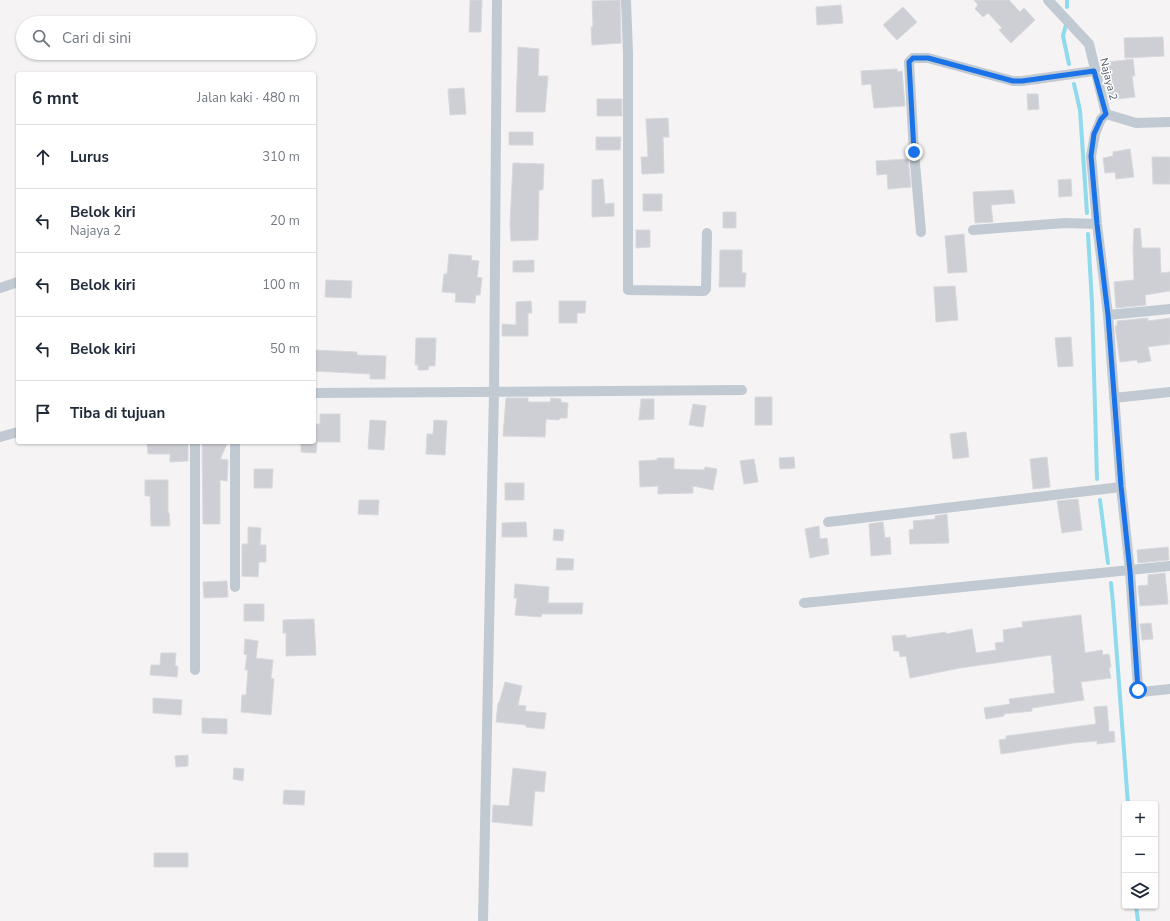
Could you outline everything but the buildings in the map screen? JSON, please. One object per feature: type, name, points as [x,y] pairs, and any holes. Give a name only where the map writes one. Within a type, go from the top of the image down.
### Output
[{"type":"street","points":[[483,921],[494,392],[496,0]]},
{"type":"street","points":[[626,0],[628,53],[628,290],[704,291],[706,289],[707,233]]},
{"type":"street","name":"Najaya 2","points":[[1048,0],[1089,44],[1094,71],[1106,114],[1136,123],[1170,122]]},
{"type":"street","points":[[921,232],[914,152],[909,62],[913,58],[928,58],[1013,81],[1094,71]]},
{"type":"street","points":[[1106,114],[1101,119],[1094,134],[1091,156],[1097,224],[1108,315],[1121,486],[1130,571],[1138,688],[1141,692],[1170,689]]},
{"type":"street","points":[[973,230],[1065,223],[1097,224]]},
{"type":"street","points":[[0,288],[16,283]]},
{"type":"street","points":[[1108,315],[1170,309]]},
{"type":"street","points":[[316,393],[742,390]]},
{"type":"street","points":[[1114,398],[1170,392]]},
{"type":"street","points":[[0,437],[16,433]]},
{"type":"street","points":[[195,444],[195,670]]},
{"type":"street","points":[[235,444],[235,587]]},
{"type":"street","points":[[828,522],[1121,486]]},
{"type":"street","points":[[804,603],[1170,566]]},
{"type":"waterway","points":[[1067,0],[1067,7]]},
{"type":"waterway","points":[[1067,21],[1063,36],[1069,64]]},
{"type":"waterway","points":[[1074,84],[1080,110],[1087,213]]},
{"type":"waterway","points":[[1088,234],[1092,303],[1097,479]]},
{"type":"waterway","points":[[1100,500],[1108,563]]},
{"type":"waterway","points":[[1111,583],[1128,801]]},
{"type":"waterway","points":[[1136,909],[1138,921]]},
{"type":"route","points":[[914,152],[909,62],[913,58],[928,58],[1013,81],[1094,71],[1106,114],[1101,119],[1094,134],[1091,156],[1097,224],[1108,315],[1121,486],[1130,571],[1138,690]]}]
